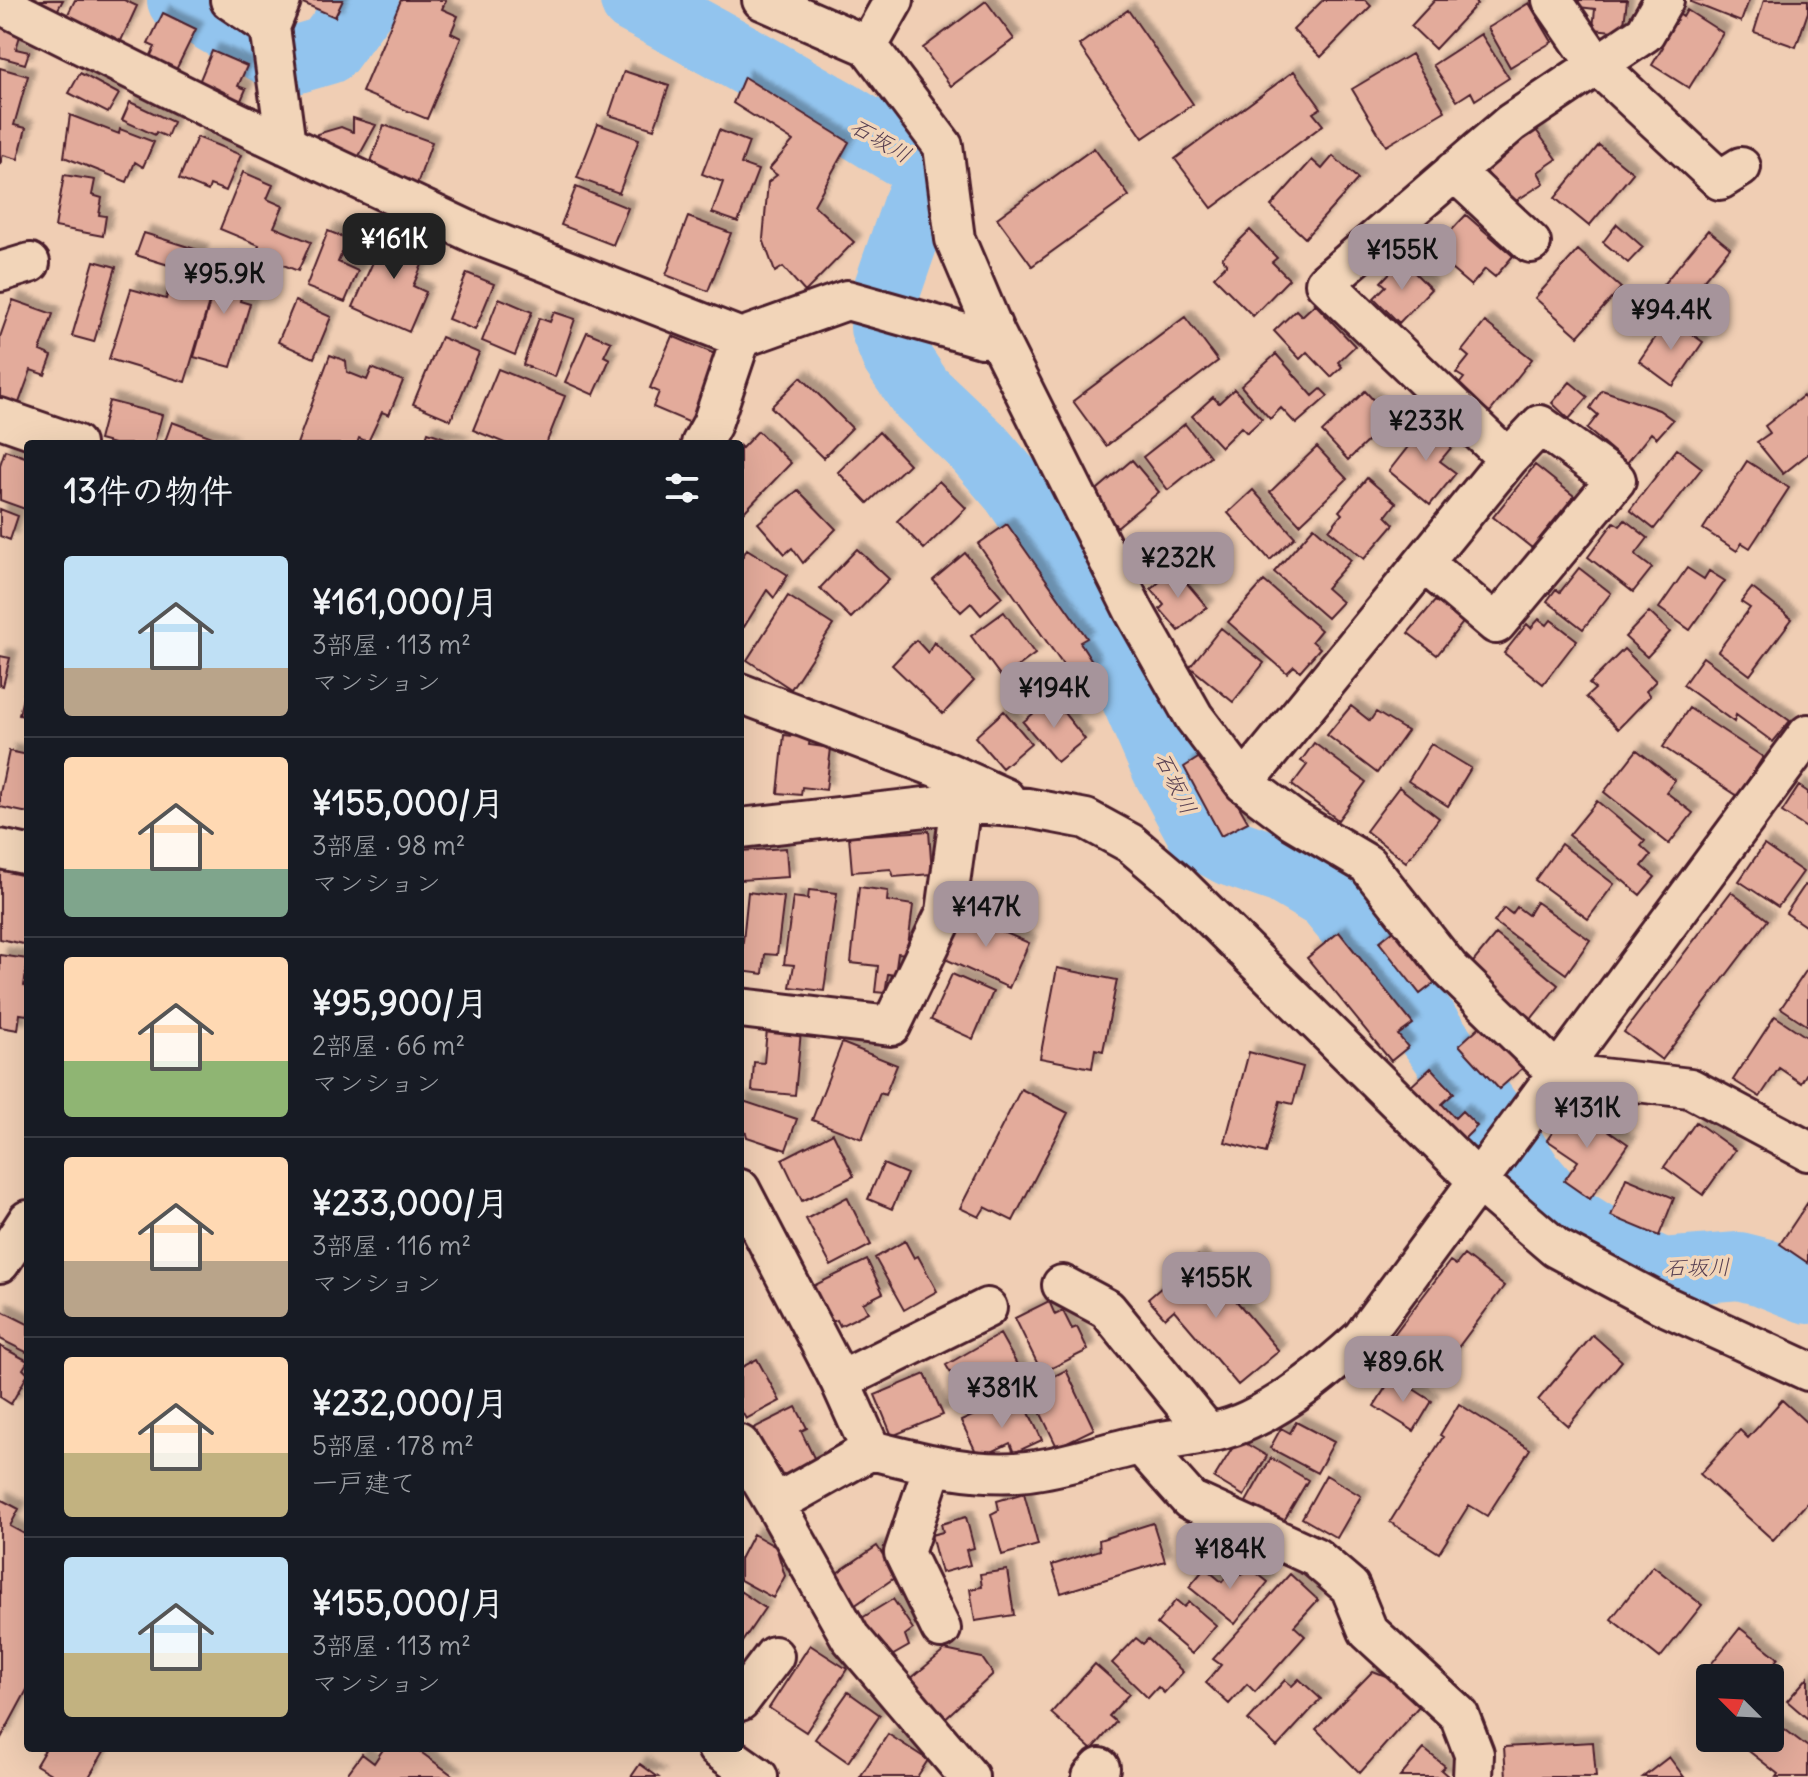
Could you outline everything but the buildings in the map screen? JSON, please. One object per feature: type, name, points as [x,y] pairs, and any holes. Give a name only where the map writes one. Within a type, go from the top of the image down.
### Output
[{"type":"street","points":[[230,0],[276,13],[277,73],[286,145]]},
{"type":"street","points":[[762,0],[868,46],[943,146],[955,239],[995,333],[1134,611],[1194,717],[1244,783],[1293,820],[1367,864],[1449,968],[1557,1073],[1690,1088],[1808,1151]]},
{"type":"street","points":[[868,46],[894,0]]},
{"type":"street","points":[[1552,0],[1597,65],[1720,180],[1741,167]]},
{"type":"street","points":[[1508,459],[1325,283],[1511,123],[1645,33],[1664,0]]},
{"type":"street","points":[[4,6],[286,145],[482,237],[741,338],[847,300],[982,338],[995,333]]},
{"type":"street","points":[[1454,171],[1531,243]]},
{"type":"street","points":[[703,440],[712,424],[741,338]]},
{"type":"street","points":[[0,418],[63,440]]},
{"type":"street","points":[[1244,783],[1508,459],[1540,425],[1616,480],[1496,624],[1424,563]]},
{"type":"street","points":[[744,695],[938,768],[1028,808]]},
{"type":"street","points":[[775,1504],[871,1450],[933,1466],[1028,1471],[1208,1433],[1248,1420],[1320,1376],[1362,1338],[1808,734]]},
{"type":"street","points":[[744,1008],[891,1026],[946,912],[961,803]]},
{"type":"street","points":[[744,828],[961,803],[1028,808],[1086,819],[1130,843],[1165,872],[1486,1171],[1556,1248],[1661,1304],[1808,1371]]},
{"type":"street","points":[[0,849],[24,854]]},
{"type":"street","points":[[744,1197],[840,1381],[871,1450]]},
{"type":"street","points":[[24,1226],[0,1264],[24,1276]]},
{"type":"street","points":[[1062,1285],[1107,1309],[1208,1433]]},
{"type":"street","points":[[840,1381],[987,1308]]},
{"type":"street","points":[[1141,1445],[1190,1500],[1315,1557],[1350,1587],[1368,1631],[1459,1715],[1474,1754],[1473,1777]]},
{"type":"street","points":[[744,1452],[850,1637],[969,1777]]},
{"type":"street","points":[[933,1466],[904,1553],[941,1629]]},
{"type":"street","points":[[744,1696],[774,1656]]},
{"type":"street","points":[[723,1752],[758,1777]]},
{"type":"waterway","name":"石坂川","points":[[181,0],[287,62],[328,50],[365,0]]},
{"type":"waterway","name":"石坂川","points":[[634,0],[762,69],[926,166],[929,177],[886,293],[884,328],[895,355],[920,392],[978,447],[1015,490],[1077,581],[1108,636],[1165,767],[1203,837],[1230,852],[1282,870],[1328,897],[1373,951],[1529,1175],[1563,1215],[1629,1257],[1662,1272],[1739,1266],[1808,1290]]}]
